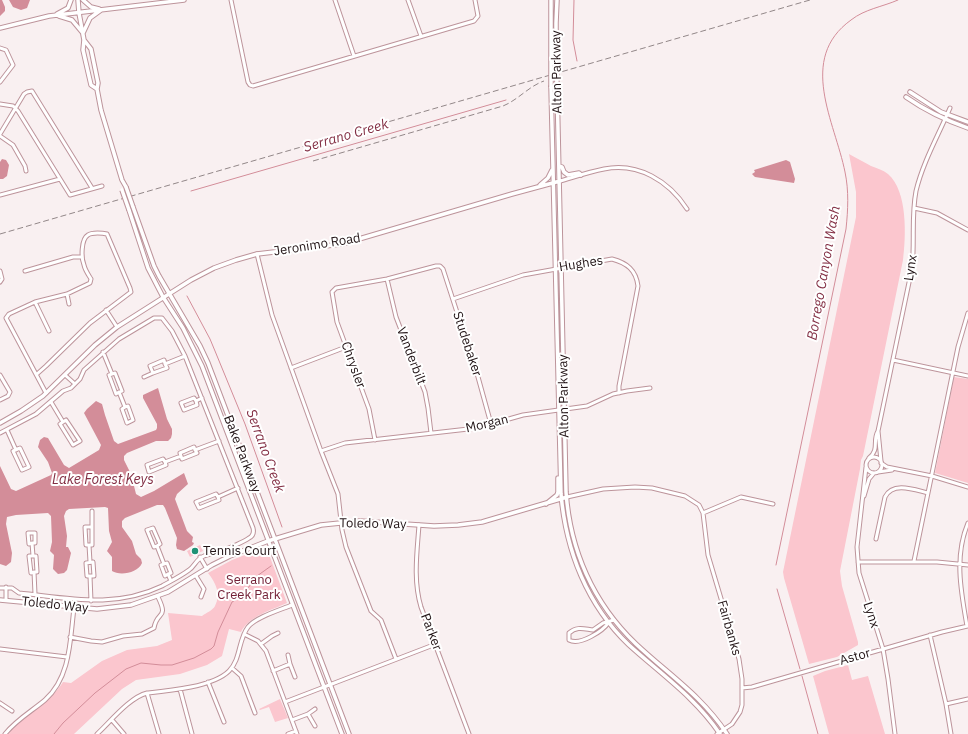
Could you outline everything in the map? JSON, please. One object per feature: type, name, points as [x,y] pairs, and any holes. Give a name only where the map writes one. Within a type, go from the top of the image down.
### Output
[{"type":"main road","points":[[56,15],[68,8],[71,0]]},
{"type":"main road","name":"Bake Parkway","points":[[78,0],[84,40],[83,50],[92,85],[96,89],[122,180],[154,266],[200,346],[208,363],[349,734]]},
{"type":"main road","points":[[83,0],[91,7],[102,10]]},
{"type":"main road","points":[[0,28],[29,20],[56,15],[184,0]]},
{"type":"main road","name":"Alton Parkway","points":[[551,0],[551,86],[560,471],[561,499],[566,531],[575,562],[590,594],[604,617],[628,644],[693,701],[718,734]]},
{"type":"main road","name":"Alton Parkway","points":[[557,0],[556,58],[564,410],[567,498],[570,527],[583,568],[597,595],[614,620],[638,645],[695,695],[726,734]]},
{"type":"main road","points":[[56,15],[72,20],[83,34],[90,18],[102,10]]},
{"type":"main road","name":"Bake Parkway","points":[[84,40],[91,49],[98,83],[96,89]]},
{"type":"main road","points":[[910,92],[947,115],[968,122]]},
{"type":"main road","points":[[906,97],[929,112],[945,120],[968,128]]},
{"type":"main road","points":[[559,166],[562,167],[564,172],[568,175],[579,173],[581,175]]},
{"type":"main road","points":[[539,186],[548,178],[553,167]]},
{"type":"main road","name":"Bake Parkway","points":[[122,180],[122,190],[148,268],[163,297],[183,328],[202,366],[342,734]]},
{"type":"main road","name":"Jeronimo Road","points":[[0,422],[25,408],[46,393],[95,345],[117,327],[195,277],[214,268],[257,254],[342,244],[539,186],[560,182]]},
{"type":"main road","points":[[545,504],[557,495],[558,476],[560,471]]},
{"type":"main road","name":"Toledo Way","points":[[0,600],[6,599],[74,608],[116,608],[158,597],[178,587],[230,556],[268,541],[321,525],[342,522],[377,521],[442,526],[475,523],[567,498]]},
{"type":"main road","points":[[292,605],[298,602]]},
{"type":"street","points":[[231,0],[248,82],[253,86],[474,21],[478,18],[475,0]]},
{"type":"street","points":[[335,0],[354,56]]},
{"type":"street","points":[[408,0],[421,36]]},
{"type":"street","points":[[0,48],[6,50],[13,64],[0,82]]},
{"type":"street","points":[[26,171],[25,166],[13,145],[0,135],[25,92],[30,91],[33,93],[92,188]]},
{"type":"street","points":[[0,104],[16,108],[70,195],[102,186]]},
{"type":"street","name":"Lynx","points":[[869,458],[876,451],[876,434],[878,431],[913,262],[914,208],[916,191],[922,173],[950,108]]},
{"type":"street","name":"Jeronimo Road","points":[[560,182],[605,169],[620,168],[647,173],[676,193],[687,209]]},
{"type":"street","points":[[0,195],[60,178]]},
{"type":"street","points":[[914,208],[937,213],[968,230]]},
{"type":"street","points":[[37,374],[90,323],[106,310],[128,296],[131,292],[107,234],[90,234],[85,240],[82,257],[83,264],[91,279],[91,282],[66,294],[35,302],[7,316],[6,320],[37,374],[46,393]]},
{"type":"street","points":[[79,239],[85,240]]},
{"type":"street","points":[[257,254],[270,309],[338,494],[346,547],[371,611],[381,620],[396,659]]},
{"type":"street","points":[[25,271],[73,257],[82,257]]},
{"type":"street","name":"Hughes","points":[[453,300],[516,276],[612,259],[624,263],[634,272],[637,282],[637,294],[619,386],[619,393]]},
{"type":"street","name":"Studebaker","points":[[387,279],[436,266],[440,266],[444,269],[478,376],[491,424]]},
{"type":"street","points":[[0,271],[2,279],[0,282]]},
{"type":"street","name":"Chrysler","points":[[375,440],[369,409],[337,322],[331,294],[336,288],[387,279]]},
{"type":"street","name":"Vanderbilt","points":[[387,279],[396,317],[425,392],[431,434]]},
{"type":"street","points":[[66,294],[69,304]]},
{"type":"street","points":[[35,302],[49,331]]},
{"type":"street","points":[[106,310],[117,327]]},
{"type":"street","points":[[914,562],[953,372],[968,313]]},
{"type":"street","points":[[0,432],[7,430],[36,414],[63,391],[71,388],[80,379],[84,370],[103,352],[128,333],[154,318],[162,318],[172,331],[185,356],[253,528],[253,534],[250,538],[216,553],[200,558],[190,569],[155,589],[128,597],[91,601],[19,593],[12,588],[0,588]]},
{"type":"street","points":[[291,368],[346,347]]},
{"type":"street","points":[[103,352],[112,374],[115,373],[122,391],[119,392],[125,408],[122,409],[127,422],[133,420],[128,406],[125,408]]},
{"type":"street","points":[[165,364],[185,356]]},
{"type":"street","points":[[144,377],[167,368],[164,360],[150,366],[153,373]]},
{"type":"street","points":[[893,360],[968,376]]},
{"type":"street","points":[[112,374],[109,375],[116,394],[119,392]]},
{"type":"street","points":[[0,375],[9,389],[10,394],[0,400]]},
{"type":"street","points":[[65,375],[75,384]]},
{"type":"street","name":"Morgan","points":[[321,451],[344,443],[477,428],[524,415],[587,406],[626,390],[650,388]]},
{"type":"street","points":[[194,398],[196,401],[197,405],[184,410],[181,403],[194,398]]},
{"type":"street","points":[[196,401],[202,398]]},
{"type":"street","points":[[50,402],[64,422],[66,420],[80,441],[74,445],[60,424],[64,422]]},
{"type":"street","points":[[7,430],[16,450]]},
{"type":"street","name":"Lynx","points":[[878,431],[881,462]]},
{"type":"street","points":[[195,450],[219,440]]},
{"type":"street","points":[[165,462],[163,458],[147,465],[149,472],[166,465],[165,462],[181,456],[180,453],[194,447],[195,450]]},
{"type":"street","points":[[20,448],[29,467],[22,470],[13,451],[16,450],[20,448]]},
{"type":"street","points":[[181,456],[182,459],[197,453],[195,450]]},
{"type":"street","points":[[896,469],[871,472],[866,467],[869,458],[877,457],[887,467],[932,476],[968,487]]},
{"type":"street","points":[[876,472],[881,468],[881,462]]},
{"type":"street","name":"Lynx","points":[[866,467],[864,496],[858,526],[857,547],[859,574],[882,649],[888,679],[895,734]]},
{"type":"street","name":"Lynx","points":[[864,496],[869,479],[876,472]]},
{"type":"street","name":"Toledo Way","points":[[567,498],[598,489],[635,486],[652,488],[685,496],[699,505],[703,513]]},
{"type":"street","points":[[876,539],[887,492],[900,487],[928,493]]},
{"type":"street","points":[[218,497],[216,494],[196,502],[199,508],[219,500],[218,497],[238,488]]},
{"type":"street","points":[[703,513],[742,497],[773,504]]},
{"type":"street","points":[[89,545],[92,545],[92,511]]},
{"type":"street","name":"Fairbanks","points":[[703,513],[708,555],[741,670],[742,705],[740,712],[735,720],[718,734]]},
{"type":"street","points":[[968,523],[963,540],[960,564],[961,592],[968,626]]},
{"type":"street","name":"Parker","points":[[419,525],[416,560],[417,593],[469,734]]},
{"type":"street","points":[[90,576],[94,576],[93,562],[90,562],[89,545],[86,545],[85,527],[92,527]]},
{"type":"street","points":[[157,546],[160,544],[153,528],[147,530],[154,547],[157,546],[164,564],[167,563],[171,573],[168,574]]},
{"type":"street","points":[[32,543],[33,556],[36,556],[37,572],[34,572],[35,594]]},
{"type":"street","points":[[33,556],[29,556],[30,573],[34,572]]},
{"type":"street","points":[[200,558],[207,569]]},
{"type":"street","points":[[90,562],[86,562],[87,576],[90,576],[91,601]]},
{"type":"street","points":[[858,562],[968,564]]},
{"type":"street","points":[[164,564],[161,565],[165,576],[168,574]]},
{"type":"street","points":[[168,574],[171,581]]},
{"type":"street","points":[[196,576],[204,589],[201,597]]},
{"type":"street","points":[[6,588],[6,599]]},
{"type":"street","points":[[70,637],[98,642],[145,633],[154,628],[162,613],[163,608],[158,597]]},
{"type":"street","points":[[97,734],[135,699],[147,693],[195,687],[225,675],[232,668],[238,658],[244,634],[248,628],[254,622],[292,605]]},
{"type":"street","points":[[5,734],[52,692],[61,677],[68,657],[74,608]]},
{"type":"street","points":[[609,622],[606,626],[588,638],[576,642],[570,640],[569,633],[574,629],[583,628],[593,630],[603,623],[614,620]]},
{"type":"street","name":"Astor","points":[[742,688],[752,687],[930,635],[968,626]]},
{"type":"street","points":[[261,644],[278,633]]},
{"type":"street","points":[[244,634],[254,638],[266,651],[296,732],[288,734]]},
{"type":"street","points":[[930,635],[946,704],[951,734]]},
{"type":"street","points":[[284,702],[436,644]]},
{"type":"street","points":[[0,649],[68,657]]},
{"type":"street","points":[[288,655],[295,678]]},
{"type":"street","points":[[273,671],[290,664]]},
{"type":"street","points":[[232,668],[241,676],[255,713]]},
{"type":"street","points":[[208,682],[224,722]]},
{"type":"street","points":[[180,689],[192,734]]},
{"type":"street","points":[[147,693],[159,734]]},
{"type":"street","points":[[946,704],[968,699]]},
{"type":"street","points":[[0,703],[12,711]]},
{"type":"street","points":[[292,720],[308,714],[315,709]]},
{"type":"street","points":[[308,714],[315,726]]},
{"type":"street","points":[[112,720],[124,734]]},
{"type":"green space","points":[[849,154],[871,166],[880,169],[888,174],[895,182],[902,203],[905,239],[903,260],[861,460],[840,571],[842,586],[858,645],[837,657],[809,664],[783,572],[856,217],[856,192]]},
{"type":"green space","points":[[954,377],[968,379],[968,483],[935,473]]},
{"type":"green space","name":"Tennis Court","points":[[200,545],[203,551],[190,557],[187,551]]},
{"type":"green space","name":"Serrano Creek Park","points":[[263,548],[267,549],[287,603],[255,618],[245,626],[241,632],[229,629],[222,656],[207,665],[180,674],[136,680],[122,689],[74,734],[8,734],[51,697],[63,682],[71,683],[102,661],[127,650],[157,646],[172,640],[168,613],[202,616],[213,609],[217,602],[218,593],[208,573],[232,560]]},
{"type":"green space","points":[[848,665],[852,680],[868,676],[885,734],[829,734],[813,676]]},
{"type":"green space","points":[[280,699],[288,718],[275,722],[269,707],[259,709]]},
{"type":"water","points":[[0,0],[2,0],[5,11],[0,16]]},
{"type":"water","points":[[9,0],[30,0],[27,8],[21,10],[13,7]]},
{"type":"water","points":[[2,159],[6,160],[9,165],[7,176],[0,179],[0,162]]},
{"type":"water","points":[[786,160],[790,162],[795,179],[794,183],[755,177],[752,174],[755,172],[754,170]]},
{"type":"water","name":"Lake Forest Keys","points":[[158,388],[167,419],[172,429],[171,438],[168,441],[156,441],[127,453],[124,456],[124,460],[131,474],[136,494],[141,497],[184,473],[188,484],[177,494],[175,499],[187,531],[193,537],[193,545],[184,551],[177,549],[177,538],[165,508],[163,505],[157,505],[125,518],[122,521],[122,527],[132,541],[136,554],[141,559],[142,563],[137,569],[128,573],[115,573],[112,571],[112,557],[107,551],[112,542],[109,531],[108,508],[69,509],[66,511],[64,516],[67,536],[66,547],[68,547],[71,553],[67,570],[64,573],[58,574],[53,569],[54,555],[50,551],[52,542],[51,516],[48,513],[7,517],[6,524],[12,553],[11,562],[6,566],[0,564],[0,466],[11,489],[16,491],[51,475],[52,473],[48,462],[38,447],[40,440],[44,437],[48,438],[64,465],[69,468],[99,450],[101,445],[84,413],[96,401],[102,404],[114,441],[118,444],[156,430],[157,424],[143,398],[143,395]]},
{"type":"waterway","name":"Serrano Creek","points":[[574,0],[573,40],[577,61]]},
{"type":"waterway","name":"Borrego Canyon Wash","points":[[776,565],[847,222],[848,200],[845,172],[828,112],[824,92],[823,72],[826,53],[835,36],[856,16],[898,0]]},
{"type":"waterway","name":"Serrano Creek","points":[[191,191],[506,100]]},
{"type":"waterway","name":"Serrano Creek","points":[[187,296],[215,351],[245,424],[282,527]]},
{"type":"waterway","name":"Serrano Creek","points":[[54,734],[63,723],[95,693],[126,669],[141,663],[172,665],[194,658],[211,649],[214,646],[218,632],[232,602],[242,596],[257,576],[271,566]]},
{"type":"waterway","name":"Borrego Canyon Wash","points":[[777,589],[800,669]]},
{"type":"waterway","name":"Borrego Canyon Wash","points":[[802,676],[818,734]]},
{"type":"railway","points":[[0,234],[810,0]]},
{"type":"railway","points":[[313,161],[503,106],[533,86],[544,81]]},
{"type":"place","name":"Tennis Court","points":[[195,551]]}]
